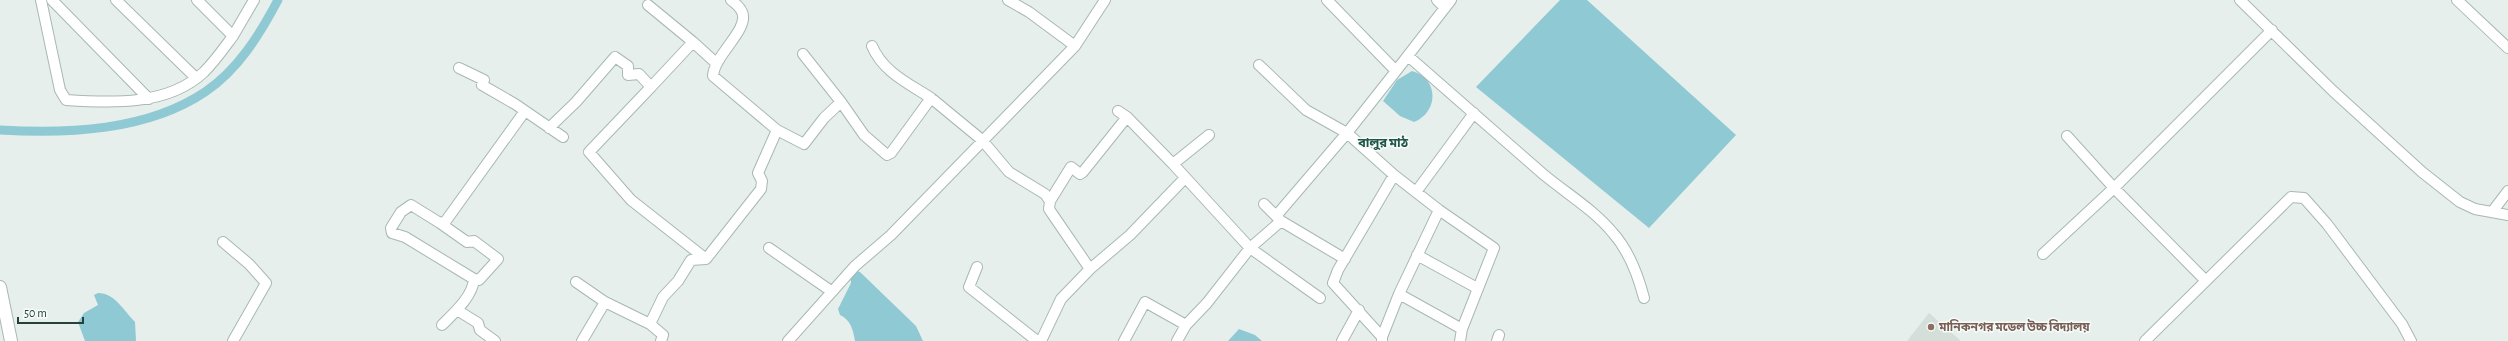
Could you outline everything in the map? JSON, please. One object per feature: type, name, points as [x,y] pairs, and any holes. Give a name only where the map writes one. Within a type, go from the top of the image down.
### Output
[{"type":"street","points":[[41,0],[60,90],[66,100],[102,102],[149,99],[176,89],[196,78],[216,59],[233,36],[254,0]]},
{"type":"street","points":[[52,0],[149,99]]},
{"type":"street","points":[[116,0],[196,78]]},
{"type":"street","points":[[197,0],[233,36]]},
{"type":"street","points":[[731,0],[742,10],[743,22],[716,63],[713,72],[715,79],[777,130],[804,144],[824,118],[841,102]]},
{"type":"street","points":[[1008,0],[1035,16],[1075,46]]},
{"type":"street","points":[[788,341],[831,291],[855,266],[891,235],[1075,46],[1106,0]]},
{"type":"street","points":[[1327,0],[1396,71]]},
{"type":"street","points":[[1177,341],[1186,325],[1207,303],[1250,248],[1279,218],[1448,4],[1437,0]]},
{"type":"street","points":[[2240,0],[2333,91],[2422,172],[2460,202],[2476,210],[2508,215]]},
{"type":"street","points":[[2457,0],[2508,48]]},
{"type":"street","points":[[648,5],[716,63]]},
{"type":"street","points":[[2043,254],[2114,188],[2272,30]]},
{"type":"street","points":[[693,42],[589,152],[631,200],[706,259]]},
{"type":"street","points":[[872,46],[878,58],[896,77],[931,98],[982,140],[1009,172],[1045,194],[1050,201]]},
{"type":"street","points":[[803,54],[841,102],[864,136],[887,155],[891,153],[931,98]]},
{"type":"street","points":[[1408,56],[1545,175],[1595,214],[1614,233],[1639,277],[1644,298]]},
{"type":"street","points":[[549,128],[576,102],[615,58],[628,66],[628,75],[639,74],[651,88]]},
{"type":"street","points":[[1259,65],[1306,110],[1347,133],[1394,175],[1438,210],[1494,248],[1462,329],[1460,341]]},
{"type":"street","points":[[459,68],[484,80],[482,85],[525,111],[563,137]]},
{"type":"street","points":[[440,223],[446,222],[525,111]]},
{"type":"street","points":[[1118,111],[1127,117],[1173,164],[1250,248],[1320,298]]},
{"type":"street","points":[[1416,192],[1474,113]]},
{"type":"street","points":[[1090,270],[1053,215],[1049,208],[1050,201],[1071,166],[1080,174],[1083,172],[1127,117]]},
{"type":"street","points":[[650,324],[663,297],[678,281],[691,260],[706,259],[761,189],[762,181],[758,173],[777,130]]},
{"type":"street","points":[[1173,164],[1209,135]]},
{"type":"street","points":[[2067,136],[2114,188],[2206,281]]},
{"type":"street","points":[[1382,339],[1359,310],[1333,283],[1345,259],[1394,175]]},
{"type":"street","points":[[1041,341],[1061,299],[1090,270],[1130,234],[1186,178]]},
{"type":"street","points":[[2492,212],[2508,191]]},
{"type":"street","points":[[2145,341],[2291,197],[2304,198],[2327,224],[2393,312],[2411,341]]},
{"type":"street","points":[[1264,204],[1279,218],[1345,259]]},
{"type":"street","points":[[411,206],[440,223],[467,242],[474,241],[498,259],[479,280],[474,279],[405,237],[392,233],[392,228],[401,212],[411,206]]},
{"type":"street","points":[[1382,339],[1399,294],[1438,210]]},
{"type":"street","points":[[223,242],[249,264],[266,283],[233,341]]},
{"type":"street","points":[[770,248],[831,291]]},
{"type":"street","points":[[1417,256],[1477,288]]},
{"type":"street","points":[[977,267],[969,287],[1037,341]]},
{"type":"street","points":[[442,325],[457,310],[474,284],[474,279]]},
{"type":"street","points":[[576,282],[605,302],[650,324],[664,336],[661,341]]},
{"type":"street","points":[[0,287],[11,341]]},
{"type":"street","points":[[1399,294],[1462,329]]},
{"type":"street","points":[[582,341],[605,302]]},
{"type":"street","points":[[1124,341],[1144,302],[1186,325]]},
{"type":"street","points":[[457,310],[478,323],[480,330],[494,341]]},
{"type":"street","points":[[1342,341],[1359,310]]},
{"type":"shaded area","name":"মানিকনগর মডেল উচ্চ বিদ্যালয়","points":[[1929,313],[1961,341],[1907,341]]},
{"type":"water","points":[[1560,0],[1587,0],[1736,135],[1649,228],[1476,87]]},
{"type":"water","points":[[1412,71],[1421,75],[1427,81],[1431,88],[1432,95],[1428,111],[1414,122],[1400,116],[1383,101],[1397,80]]},
{"type":"water","points":[[854,270],[860,272],[916,326],[923,341],[855,341],[851,326],[844,317],[840,315],[838,309],[851,283],[850,275]]},
{"type":"water","points":[[98,293],[114,299],[135,322],[136,341],[85,341],[78,322],[84,313],[98,305],[94,295]]},
{"type":"water","points":[[1239,329],[1255,335],[1262,341],[1228,341]]},
{"type":"waterway","points":[[0,130],[52,131],[106,127],[158,115],[182,105],[205,92],[228,73],[256,38],[278,0]]},
{"type":"place","name":"মানিকনগর মডেল উচ্চ বিদ্যালয়","points":[[1931,327]]},
{"type":"district","name":"বালুর মাঠ","points":[[1383,143]]}]
